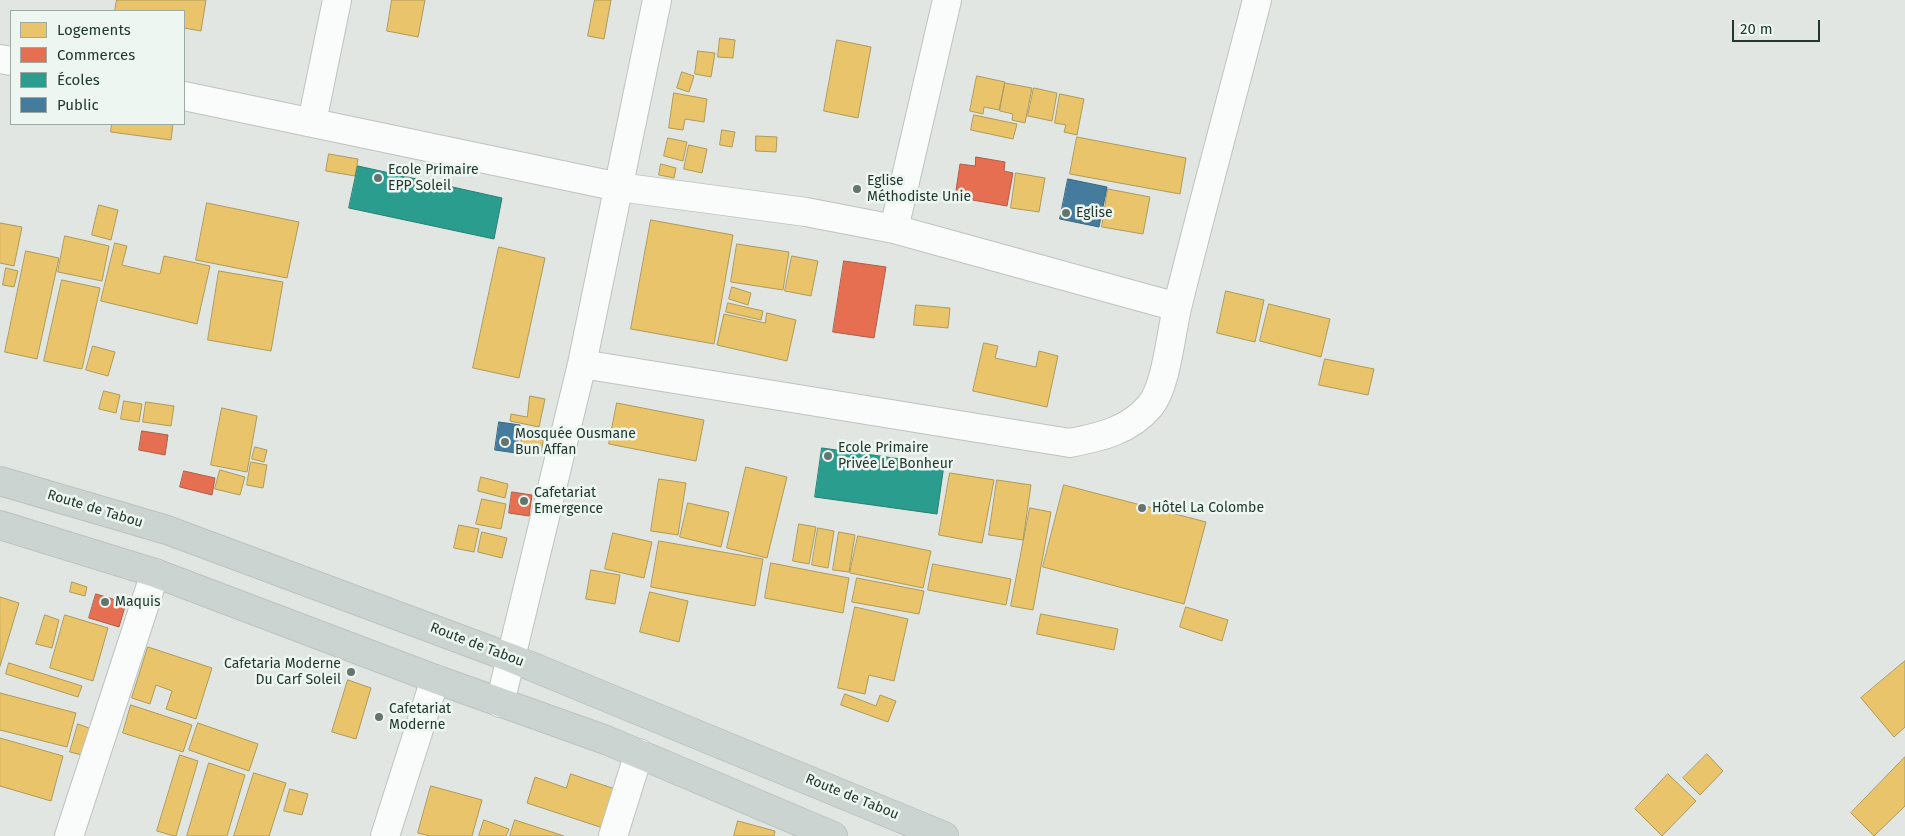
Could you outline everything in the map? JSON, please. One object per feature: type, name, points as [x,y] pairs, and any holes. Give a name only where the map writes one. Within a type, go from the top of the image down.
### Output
[{"type":"main road","name":"Route de Tabou","points":[[0,480],[167,530],[511,658],[944,836]]},
{"type":"main road","points":[[0,525],[155,573],[435,679],[639,753],[833,836]]},
{"type":"street","points":[[312,122],[337,0]]},
{"type":"street","points":[[500,703],[582,364],[658,0]]},
{"type":"street","points":[[894,229],[947,0]]},
{"type":"street","points":[[582,364],[1070,443],[1106,436],[1132,424],[1152,405],[1163,377],[1177,307],[1257,0]]},
{"type":"street","points":[[185,96],[619,187],[806,212],[894,229],[1177,307]]},
{"type":"street","points":[[77,834],[155,573]]},
{"type":"street","points":[[385,836],[435,679]]},
{"type":"street","points":[[613,836],[639,753]]},
{"type":"building: Logements","points":[[117,0],[206,0],[201,31],[185,28],[185,10],[115,10]]},
{"type":"building: Logements","points":[[392,0],[425,0],[418,37],[387,31]]},
{"type":"building: Logements","points":[[595,0],[611,0],[604,39],[588,36]]},
{"type":"building: Logements","points":[[720,38],[735,40],[733,58],[718,57]]},
{"type":"building: Logements","points":[[837,40],[871,47],[858,118],[824,111]]},
{"type":"building: Logements","points":[[698,51],[715,53],[711,77],[695,74]]},
{"type":"building: Logements","points":[[682,72],[694,76],[689,92],[677,88]]},
{"type":"building: Logements","points":[[977,76],[1005,82],[999,110],[984,107],[983,114],[970,111]]},
{"type":"building: Logements","points":[[1005,83],[1032,88],[1025,123],[1012,120],[1013,114],[1000,111]]},
{"type":"building: Logements","points":[[1034,88],[1057,93],[1052,121],[1028,116]]},
{"type":"building: Logements","points":[[674,93],[707,99],[704,122],[685,119],[683,130],[669,128]]},
{"type":"building: Logements","points":[[1060,94],[1084,99],[1077,135],[1064,132],[1066,125],[1055,123]]},
{"type":"building: Logements","points":[[974,115],[1017,124],[1013,139],[971,130]]},
{"type":"building: Logements","points":[[112,125],[173,125],[171,140],[111,132]]},
{"type":"building: Logements","points":[[722,130],[735,132],[732,147],[720,145]]},
{"type":"building: Logements","points":[[756,136],[777,137],[776,152],[756,151]]},
{"type":"building: Logements","points":[[1077,137],[1186,158],[1180,194],[1070,174]]},
{"type":"building: Logements","points":[[668,138],[687,142],[683,161],[664,156]]},
{"type":"building: Logements","points":[[689,145],[707,149],[702,173],[684,169]]},
{"type":"building: Logements","points":[[329,154],[358,159],[355,176],[326,171]]},
{"type":"building: Logements","points":[[661,164],[676,168],[674,178],[659,175]]},
{"type":"building: Logements","points":[[1016,173],[1045,178],[1039,212],[1011,208]]},
{"type":"building: Logements","points":[[1108,189],[1150,197],[1143,234],[1102,227]]},
{"type":"building: Logements","points":[[207,203],[299,222],[287,278],[196,260]]},
{"type":"building: Logements","points":[[99,205],[118,210],[111,240],[92,235]]},
{"type":"building: Logements","points":[[651,220],[733,235],[714,344],[631,329]]},
{"type":"building: Logements","points":[[0,223],[22,227],[14,266],[0,263]]},
{"type":"building: Logements","points":[[65,236],[109,246],[102,281],[58,272]]},
{"type":"building: Logements","points":[[115,243],[127,246],[122,265],[160,274],[164,256],[210,266],[197,324],[101,301]]},
{"type":"building: Logements","points":[[737,244],[789,252],[783,290],[731,282]]},
{"type":"building: Logements","points":[[499,247],[545,258],[519,378],[473,368]]},
{"type":"building: Logements","points":[[26,251],[59,258],[37,359],[5,352]]},
{"type":"building: Logements","points":[[792,256],[818,261],[811,296],[785,291]]},
{"type":"building: Logements","points":[[6,268],[18,271],[14,287],[3,285]]},
{"type":"building: Logements","points":[[219,271],[283,282],[271,351],[208,340]]},
{"type":"building: Logements","points":[[62,280],[100,288],[82,369],[44,361]]},
{"type":"building: Logements","points":[[732,287],[751,293],[748,305],[729,299]]},
{"type":"building: Logements","points":[[1226,291],[1264,300],[1255,342],[1217,333]]},
{"type":"building: Logements","points":[[728,303],[763,311],[761,320],[726,312]]},
{"type":"building: Logements","points":[[1269,304],[1330,319],[1321,357],[1260,341]]},
{"type":"building: Logements","points":[[916,305],[950,308],[948,328],[914,325]]},
{"type":"building: Logements","points":[[767,313],[796,320],[787,361],[717,345],[724,314],[765,323]]},
{"type":"building: Logements","points":[[984,343],[998,346],[995,358],[1036,367],[1039,351],[1058,356],[1047,407],[973,391]]},
{"type":"building: Logements","points":[[93,346],[115,352],[108,376],[86,370]]},
{"type":"building: Logements","points":[[1325,359],[1374,369],[1368,395],[1319,385]]},
{"type":"building: Logements","points":[[104,391],[120,395],[116,413],[99,409]]},
{"type":"building: Logements","points":[[530,396],[545,399],[539,427],[510,421],[511,414],[527,417]]},
{"type":"building: Logements","points":[[124,401],[142,404],[139,422],[121,419]]},
{"type":"building: Logements","points":[[146,402],[174,406],[171,426],[143,422]]},
{"type":"building: Logements","points":[[617,403],[704,420],[696,461],[609,444]]},
{"type":"building: Logements","points":[[222,408],[257,416],[247,472],[211,465]]},
{"type":"building: Logements","points":[[523,432],[544,435],[541,454],[520,450]]},
{"type":"building: Logements","points":[[255,447],[267,450],[264,462],[252,459]]},
{"type":"building: Logements","points":[[251,462],[267,465],[263,488],[247,485]]},
{"type":"building: Logements","points":[[746,467],[787,477],[767,558],[727,548]]},
{"type":"building: Logements","points":[[220,470],[245,477],[240,495],[215,489]]},
{"type":"building: Logements","points":[[950,473],[994,480],[982,543],[939,535]]},
{"type":"building: Logements","points":[[481,477],[508,484],[505,498],[478,491]]},
{"type":"building: Logements","points":[[659,479],[686,483],[678,535],[651,531]]},
{"type":"building: Logements","points":[[997,480],[1031,485],[1023,540],[989,535]]},
{"type":"building: Logements","points":[[1064,485],[1206,522],[1184,604],[1043,567]]},
{"type":"building: Logements","points":[[482,499],[506,504],[501,529],[476,524]]},
{"type":"building: Logements","points":[[688,503],[729,512],[721,547],[680,537]]},
{"type":"building: Logements","points":[[1030,508],[1051,512],[1033,610],[1011,606]]},
{"type":"building: Logements","points":[[799,524],[816,527],[809,564],[793,561]]},
{"type":"building: Logements","points":[[459,525],[479,529],[474,552],[454,548]]},
{"type":"building: Logements","points":[[818,528],[834,531],[828,568],[812,565]]},
{"type":"building: Logements","points":[[482,532],[507,538],[502,558],[478,552]]},
{"type":"building: Logements","points":[[839,532],[855,535],[849,572],[833,570]]},
{"type":"building: Logements","points":[[613,533],[652,542],[644,578],[605,569]]},
{"type":"building: Logements","points":[[858,536],[931,551],[923,588],[850,573]]},
{"type":"building: Logements","points":[[659,541],[763,559],[755,606],[651,587]]},
{"type":"building: Logements","points":[[771,563],[849,578],[843,613],[765,598]]},
{"type":"building: Logements","points":[[933,564],[1011,579],[1006,605],[928,590]]},
{"type":"building: Logements","points":[[591,570],[620,575],[615,604],[586,599]]},
{"type":"building: Logements","points":[[857,578],[924,591],[919,614],[852,602]]},
{"type":"building: Logements","points":[[72,582],[87,587],[85,596],[70,592]]},
{"type":"building: Logements","points":[[650,592],[688,601],[679,642],[640,632]]},
{"type":"building: Logements","points":[[0,597],[19,603],[0,666]]},
{"type":"building: Logements","points":[[855,607],[908,619],[894,681],[869,675],[865,694],[838,688]]},
{"type":"building: Logements","points":[[1186,607],[1228,620],[1222,641],[1180,627]]},
{"type":"building: Logements","points":[[1041,614],[1118,629],[1114,650],[1037,634]]},
{"type":"building: Logements","points":[[45,615],[59,620],[52,648],[36,644]]},
{"type":"building: Logements","points":[[65,615],[108,628],[93,681],[50,668]]},
{"type":"building: Logements","points":[[148,647],[212,668],[196,719],[166,709],[172,691],[156,685],[150,704],[132,698]]},
{"type":"building: Logements","points":[[1905,661],[1905,727],[1894,737],[1861,698]]},
{"type":"building: Logements","points":[[9,663],[82,686],[78,697],[6,674]]},
{"type":"building: Logements","points":[[348,680],[371,688],[356,739],[332,732]]},
{"type":"building: Logements","points":[[0,693],[76,713],[67,747],[0,730]]},
{"type":"building: Logements","points":[[845,694],[876,706],[880,695],[896,701],[888,722],[841,705]]},
{"type":"building: Logements","points":[[131,705],[192,725],[183,752],[123,733]]},
{"type":"building: Logements","points":[[198,723],[258,744],[249,771],[189,750]]},
{"type":"building: Logements","points":[[78,724],[94,730],[86,756],[70,752]]},
{"type":"building: Logements","points":[[0,738],[63,756],[51,801],[0,786]]},
{"type":"building: Logements","points":[[1707,754],[1723,771],[1700,795],[1683,778]]},
{"type":"building: Logements","points":[[180,755],[198,761],[176,836],[174,836],[157,831]]},
{"type":"building: Logements","points":[[1905,757],[1905,806],[1874,836],[1851,813]]},
{"type":"building: Logements","points":[[209,763],[245,775],[227,836],[187,836]]},
{"type":"building: Logements","points":[[254,773],[286,783],[269,836],[234,836]]},
{"type":"building: Logements","points":[[571,774],[615,789],[603,828],[527,803],[535,777],[566,788]]},
{"type":"building: Logements","points":[[1668,774],[1696,801],[1662,836],[1635,809]]},
{"type":"building: Logements","points":[[431,786],[482,800],[472,836],[430,836],[418,833]]},
{"type":"building: Logements","points":[[290,789],[308,794],[302,815],[284,811]]},
{"type":"building: Logements","points":[[484,820],[509,829],[506,836],[479,836]]},
{"type":"building: Logements","points":[[515,820],[564,836],[510,836]]},
{"type":"building: Logements","points":[[738,821],[775,831],[774,836],[734,836]]},
{"type":"building: Commerces","points":[[976,157],[1005,162],[1004,171],[1013,173],[1007,206],[955,197],[960,164],[975,166]]},
{"type":"building: Commerces","points":[[844,261],[886,267],[874,338],[833,332]]},
{"type":"building: Commerces","points":[[142,431],[168,435],[165,455],[139,450]]},
{"type":"building: Commerces","points":[[184,471],[215,478],[212,495],[180,487]]},
{"type":"building: Commerces","points":[[512,492],[532,495],[529,516],[509,513]]},
{"type":"building: Commerces","points":[[96,594],[126,603],[119,627],[89,618]]},
{"type":"building: Écoles","points":[[358,166],[502,198],[494,239],[349,208]]},
{"type":"building: Écoles","points":[[822,448],[944,465],[937,514],[815,497]]},
{"type":"building: Public","points":[[1068,179],[1107,187],[1099,227],[1060,219]]},
{"type":"building: Public","points":[[499,422],[520,425],[516,453],[495,450]]},
{"type":"place","name":"Ecole Primaire EPP Soleil","points":[[378,178]]},
{"type":"place","name":"Eglise Méthodiste Unie","points":[[857,189]]},
{"type":"place","name":"Eglise","points":[[1066,213]]},
{"type":"place","name":"Mosquée Ousmane Bun Affan","points":[[505,442]]},
{"type":"place","name":"Ecole Primaire Privée Le Bonheur","points":[[828,456]]},
{"type":"place","name":"Cafetariat Emergence","points":[[524,501]]},
{"type":"place","name":"Hôtel La Colombe","points":[[1142,508]]},
{"type":"place","name":"Maquis","points":[[105,602]]},
{"type":"place","name":"Cafetaria Moderne Du Carf Soleil","points":[[351,672]]},
{"type":"place","name":"Cafetariat Moderne","points":[[379,717]]}]
